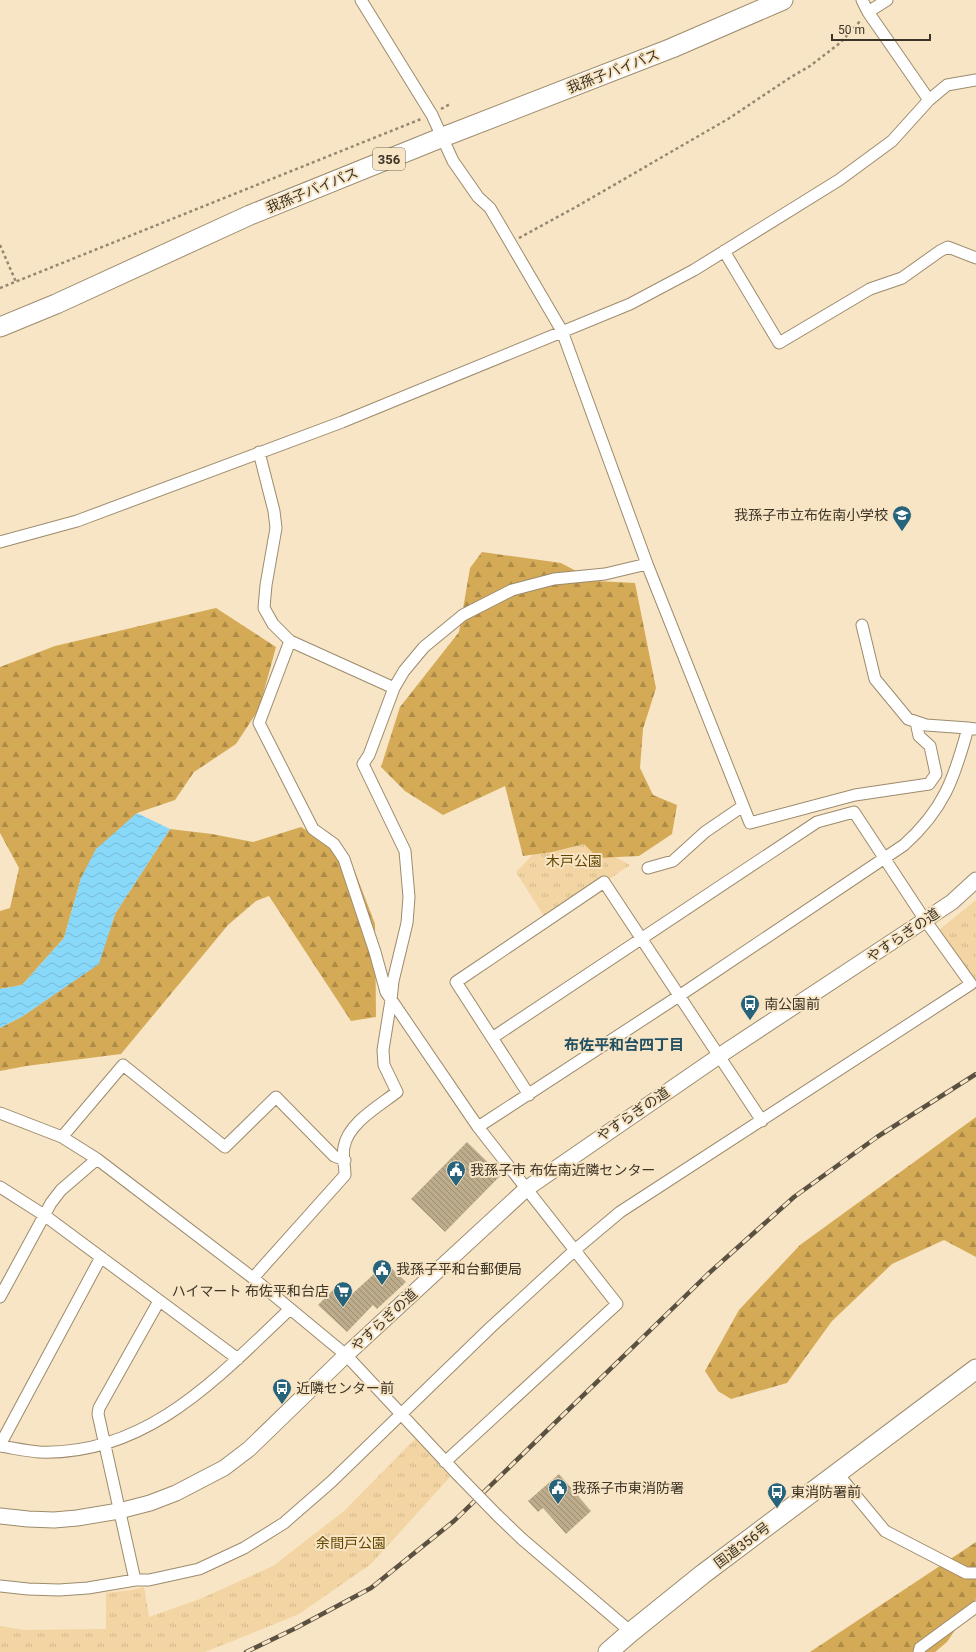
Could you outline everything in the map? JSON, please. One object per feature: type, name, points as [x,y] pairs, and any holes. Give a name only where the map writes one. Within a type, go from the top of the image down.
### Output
[{"type":"highway","name":"我孫子バイパス","points":[[0,327],[56,304],[250,216],[443,137],[672,48],[783,0]]},
{"type":"highway","name":"国道356号","points":[[608,1652],[703,1574],[976,1369]]},
{"type":"street","points":[[361,0],[432,115],[453,161],[478,196],[490,208],[562,331],[647,564],[750,823],[855,795],[929,784],[936,774],[930,746],[920,736],[916,722]]},
{"type":"street","points":[[862,0],[868,12],[929,100]]},
{"type":"street","points":[[868,12],[887,0]]},
{"type":"street","points":[[0,542],[77,521],[342,422],[630,304],[694,270],[839,180],[892,141],[929,100],[948,85],[976,80]]},
{"type":"street","points":[[724,251],[778,343],[870,289],[902,278],[948,247],[976,258]]},
{"type":"street","points":[[259,452],[274,511],[276,528],[264,608],[273,624],[290,641],[394,688]]},
{"type":"street","points":[[253,1278],[345,1175],[343,1148],[346,1136],[352,1127],[397,1092],[384,1066],[383,1050],[393,981],[407,923],[409,897],[406,859],[405,852],[363,764],[369,755],[394,688],[404,671],[424,647],[463,616],[512,590],[554,579],[605,574],[647,564]]},
{"type":"street","points":[[478,1127],[679,996],[884,859],[904,845],[918,832],[935,812],[950,784],[972,728],[926,725],[908,719],[875,679],[862,625]]},
{"type":"street","points":[[290,641],[259,723],[313,829],[334,844],[344,858],[375,952],[386,992],[478,1127],[526,1189],[576,1249],[617,1304],[445,1462]]},
{"type":"street","points":[[648,868],[673,861],[706,832],[743,806]]},
{"type":"street","points":[[0,1586],[59,1590],[88,1588],[135,1580],[149,1580],[199,1569],[244,1548],[284,1523],[331,1482],[400,1413],[490,1328],[576,1249],[620,1212],[971,984],[925,920],[854,812],[817,822],[492,1038]]},
{"type":"street","name":"やすらぎの道","points":[[0,1516],[54,1520],[119,1511],[150,1503],[176,1493],[224,1468],[249,1449],[346,1355],[526,1189],[719,1056],[952,902],[976,880]]},
{"type":"street","points":[[529,1095],[456,982],[604,882],[762,1121]]},
{"type":"street","points":[[62,1137],[123,1065],[225,1147],[276,1097],[334,1156],[345,1160]]},
{"type":"street","points":[[0,1113],[62,1137],[97,1159],[253,1278],[346,1355],[497,1516],[631,1632]]},
{"type":"street","points":[[0,1297],[51,1203],[61,1190],[97,1159]]},
{"type":"street","points":[[0,1187],[44,1215],[238,1359]]},
{"type":"street","points":[[102,1257],[0,1445],[38,1452],[62,1452],[84,1449],[121,1439],[139,1431],[186,1404],[238,1359],[290,1309]]},
{"type":"street","points":[[135,1580],[98,1414],[99,1408],[159,1301]]},
{"type":"street","points":[[838,1473],[885,1531],[966,1573],[976,1573]]},
{"type":"street","points":[[919,1652],[920,1648],[976,1607]]},
{"type":"path","points":[[511,243],[728,119],[790,77],[810,66],[840,43],[868,12]]},
{"type":"path","points":[[0,288],[432,115],[450,104]]},
{"type":"path","points":[[0,245],[16,282]]},
{"type":"green space","points":[[482,552],[561,563],[595,581],[635,583],[656,688],[643,729],[640,768],[653,795],[677,805],[672,834],[639,856],[598,858],[584,844],[552,852],[523,856],[505,786],[443,815],[405,791],[381,767],[400,707],[459,632],[470,568]]},
{"type":"green space","points":[[216,608],[276,647],[259,709],[236,744],[194,772],[175,800],[137,813],[81,878],[64,938],[22,985],[0,989],[0,911],[10,908],[19,868],[0,833],[0,667],[55,646]]},
{"type":"green space","name":"木戸公園","points":[[587,799],[607,852],[630,865],[547,921],[516,872]]},
{"type":"green space","points":[[301,827],[349,856],[375,924],[376,1017],[351,1021],[269,896],[256,901],[228,925],[121,1054],[26,1066],[0,1071],[0,1028],[23,1016],[98,964],[115,914],[170,829],[212,834],[253,842]]},
{"type":"green space","points":[[976,900],[976,982],[939,930]]},
{"type":"green space","points":[[976,1117],[976,1257],[944,1240],[892,1264],[832,1321],[787,1383],[731,1399],[718,1391],[705,1371],[739,1310],[800,1245]]},
{"type":"green space","name":"余間戸公園","points":[[416,1438],[450,1477],[371,1564],[299,1614],[205,1652],[0,1652],[0,1626],[24,1630],[106,1629],[106,1593],[144,1587],[149,1617],[200,1599],[273,1566],[344,1511]]},
{"type":"green space","points":[[976,1542],[976,1599],[947,1642],[935,1652],[810,1652]]},
{"type":"water","points":[[137,813],[170,829],[115,914],[99,964],[23,1016],[0,1028],[0,989],[22,985],[64,938],[81,878],[96,849]]},
{"type":"building","name":"我孫子市 布佐南近隣センター","points":[[467,1142],[501,1175],[445,1232],[411,1199]]},
{"type":"building","points":[[386,1263],[406,1282],[377,1309],[373,1305],[347,1332],[318,1305],[340,1283],[351,1295]]},
{"type":"building","name":"我孫子市東消防署","points":[[559,1474],[591,1511],[566,1534],[543,1508],[538,1512],[528,1501]]},
{"type":"railway","points":[[246,1652],[296,1628],[371,1588],[454,1521],[708,1274],[794,1197],[877,1137],[976,1074]]},
{"type":"place","name":"我孫子市立布佐南小学校","points":[[902,532]]},
{"type":"place","name":"南公園前","points":[[750,1021]]},
{"type":"place","name":"我孫子市 布佐南近隣センター","points":[[456,1187]]},
{"type":"place","name":"我孫子平和台郵便局","points":[[382,1286]]},
{"type":"place","name":"ハイマート 布佐平和台店","points":[[343,1308]]},
{"type":"place","name":"近隣センター前","points":[[282,1405]]},
{"type":"place","name":"我孫子市東消防署","points":[[558,1505]]},
{"type":"place","name":"東消防署前","points":[[777,1509]]},
{"type":"district","name":"布佐平和台四丁目","points":[[624,1045]]}]
